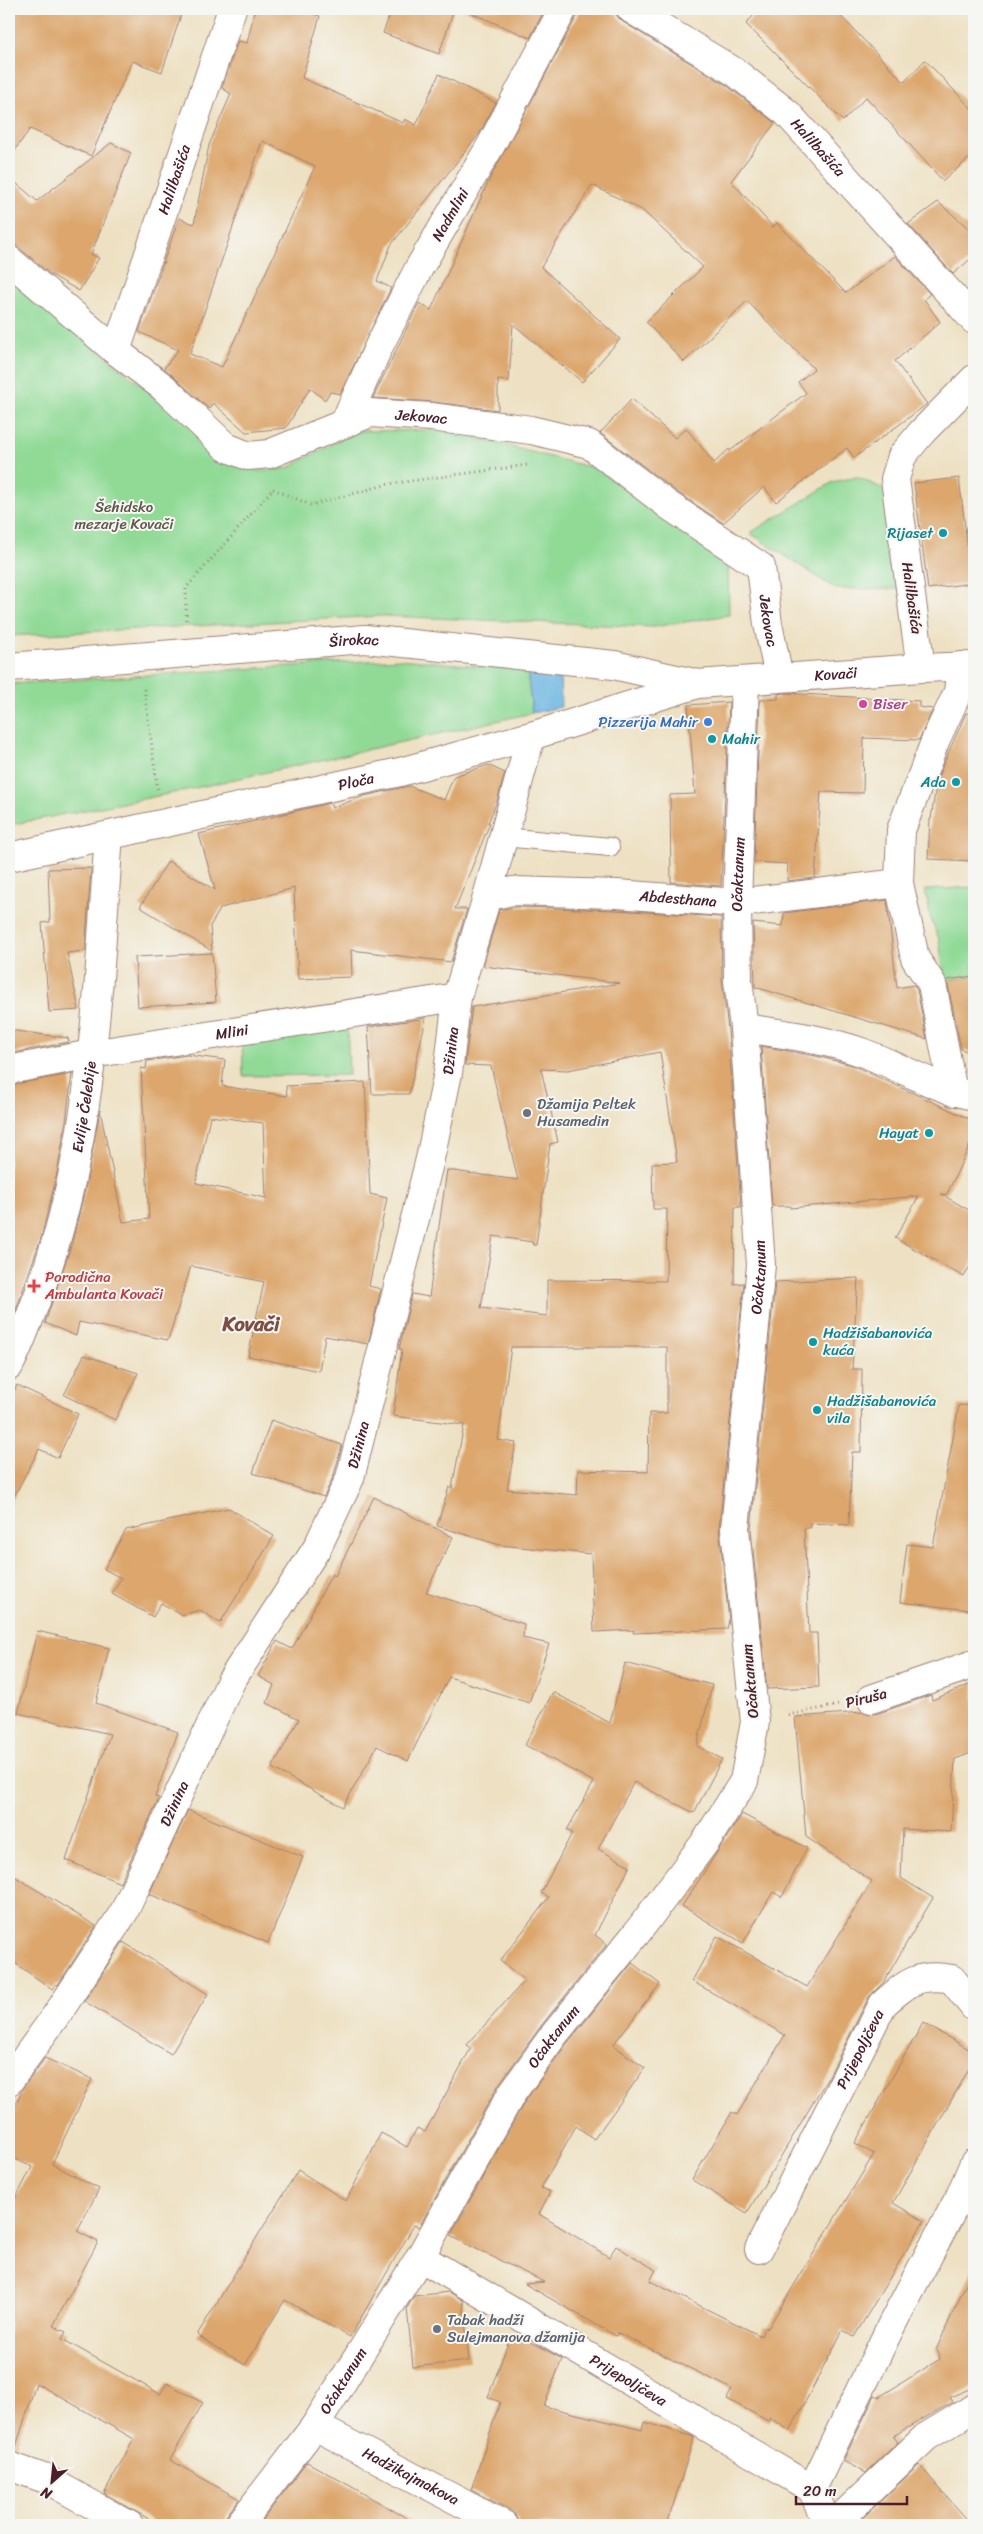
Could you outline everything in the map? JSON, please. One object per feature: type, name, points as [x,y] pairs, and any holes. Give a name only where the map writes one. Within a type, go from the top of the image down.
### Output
[{"type":"street","name":"Halilbašića","points":[[116,351],[232,9]]},
{"type":"street","name":"Nadmlini","points":[[344,424],[379,346],[419,268],[491,145],[563,9]]},
{"type":"street","name":"Halilbašića","points":[[631,9],[735,72],[787,113],[974,320]]},
{"type":"street","name":"Jekovac","points":[[9,260],[116,351],[163,387],[226,447],[248,456],[279,450],[370,413],[398,414],[531,430],[589,444],[668,505],[761,567],[768,624],[780,677]]},
{"type":"street","name":"Halilbašića","points":[[921,668],[896,479],[902,456],[922,432],[974,379]]},
{"type":"street","name":"Širokac","points":[[9,667],[365,639],[614,665],[698,684]]},
{"type":"street","name":"Kovači","points":[[698,684],[745,682],[780,677],[967,666]]},
{"type":"street","points":[[964,1094],[932,984],[915,958],[899,883],[901,830],[936,739],[958,692],[967,666]]},
{"type":"street","name":"Očaktanum","points":[[239,2525],[315,2426],[420,2257],[512,2093],[553,2036],[636,1934],[706,1841],[744,1781],[755,1722],[735,1529],[761,1265],[744,1028],[738,980],[737,903],[745,682]]},
{"type":"street","name":"Ploča","points":[[9,857],[106,838],[400,772],[530,736],[698,684]]},
{"type":"street","name":"Džinina","points":[[9,2082],[62,2007],[124,1912],[231,1681],[318,1548],[350,1478],[430,1159],[448,1073],[457,997],[487,897],[530,736]]},
{"type":"street","name":"Evlije Čelebije","points":[[9,1366],[18,1349],[54,1253],[76,1164],[91,1054],[104,907],[108,848],[106,838]]},
{"type":"street","name":"Abdesthana","points":[[487,897],[512,891],[617,894],[737,903],[899,883]]},
{"type":"street","name":"Mlini","points":[[9,1070],[91,1054],[457,997]]},
{"type":"street","points":[[744,1028],[814,1039],[862,1053],[964,1094]]},
{"type":"street","name":"Piruša","points":[[871,1699],[974,1664]]},
{"type":"street","name":"Prijepoljčeva","points":[[759,2249],[883,2004],[903,1986],[929,1975],[952,1979],[974,2006]]},
{"type":"street","points":[[828,2525],[812,2489],[892,2324],[960,2196],[974,2163]]},
{"type":"street","name":"Prijepoljčeva","points":[[420,2257],[812,2489]]},
{"type":"street","points":[[832,2525],[926,2437],[974,2408]]},
{"type":"street","name":"Hadžikajmakova","points":[[315,2426],[504,2525]]},
{"type":"street","points":[[9,2466],[46,2479],[129,2525]]},
{"type":"lane","points":[[503,837],[610,847]]},
{"type":"path","points":[[187,653],[186,588],[279,483],[279,450]]},
{"type":"path","points":[[273,489],[311,506],[389,484],[533,464]]},
{"type":"path","points":[[142,680],[159,798]]},
{"type":"path","name":"Piruša","points":[[755,1722],[871,1699]]},
{"type":"green space","name":"Šehidsko mezarje Kovači","points":[[9,277],[230,458],[258,471],[288,468],[356,431],[446,430],[597,469],[728,565],[729,615],[654,627],[382,616],[9,636]]},
{"type":"green space","points":[[857,477],[888,491],[903,589],[836,589],[750,533],[833,482]]},
{"type":"green space","points":[[399,659],[527,670],[532,713],[173,793],[9,825],[9,684]]},
{"type":"green space","points":[[974,887],[974,976],[945,980],[939,939],[931,919],[925,890]]},
{"type":"green space","points":[[347,1019],[349,1075],[243,1076],[242,1034]]},
{"type":"water","points":[[527,670],[560,672],[561,707],[532,713]]},
{"type":"building","points":[[9,9],[183,9],[162,72],[132,61],[91,156],[30,129],[9,158]]},
{"type":"building","points":[[255,9],[294,9],[320,16],[302,78],[403,123],[405,119],[416,125],[439,74],[496,103],[479,134],[391,245],[377,281],[391,288],[340,394],[330,392],[325,400],[310,388],[286,428],[246,432],[213,403],[209,409],[164,368],[178,350],[139,332],[179,218],[194,224],[209,145],[231,94],[222,88],[238,41],[247,43]],"holes":[[[262,141],[315,166],[222,367],[190,354]]]},
{"type":"building","points":[[392,9],[454,9],[439,54],[383,33]]},
{"type":"building","points":[[462,9],[545,9],[530,38]]},
{"type":"building","points":[[579,9],[615,9],[617,16],[623,22],[726,85],[775,123],[731,181],[773,227],[777,223],[846,293],[895,256],[930,294],[924,299],[940,322],[895,361],[927,404],[854,458],[847,448],[776,502],[764,487],[723,523],[677,492],[600,433],[632,399],[675,438],[686,428],[714,463],[729,449],[730,451],[806,393],[798,382],[814,369],[747,301],[684,362],[646,322],[703,267],[642,210],[592,185],[541,267],[620,339],[582,382],[513,324],[509,381],[498,380],[498,410],[433,402],[373,398],[419,303],[431,310],[489,180]]},
{"type":"building","points":[[759,9],[834,9],[904,82],[925,60],[974,111],[974,154],[943,181],[866,97],[843,121],[746,24]]},
{"type":"building","points":[[111,143],[131,153],[91,254],[99,258],[79,291],[50,274],[9,239],[9,177],[37,201]]},
{"type":"building","points":[[938,202],[974,233],[974,256],[953,274],[908,224]]},
{"type":"building","name":"Rijaset","points":[[959,478],[972,583],[928,589],[914,483]]},
{"type":"building","points":[[778,694],[919,701],[919,707],[933,709],[919,740],[864,738],[863,793],[821,792],[815,878],[787,881],[788,864],[754,862],[760,700],[778,699]]},
{"type":"building","points":[[729,702],[721,886],[671,882],[670,795],[695,794],[688,705]]},
{"type":"building","points":[[966,713],[974,714],[974,861],[928,859],[930,819],[937,779]]},
{"type":"building","points":[[488,765],[505,773],[488,823],[490,823],[455,909],[467,909],[451,962],[351,950],[352,977],[298,979],[294,888],[221,908],[210,926],[212,951],[140,907],[168,861],[215,890],[199,834],[330,803],[332,808],[364,796],[409,786],[444,800],[454,776]]},
{"type":"building","points":[[91,868],[85,951],[67,953],[79,1010],[49,1012],[42,923],[50,922],[48,869]]},
{"type":"building","points":[[887,900],[897,988],[914,985],[917,990],[927,1039],[755,987],[753,923],[783,926],[784,913]]},
{"type":"building","points":[[515,907],[616,910],[721,917],[722,980],[728,1030],[741,1207],[735,1207],[734,1284],[744,1283],[719,1528],[729,1620],[727,1629],[633,1633],[634,1630],[594,1632],[591,1554],[500,1545],[437,1526],[449,1487],[452,1488],[464,1425],[393,1416],[402,1349],[399,1349],[412,1294],[429,1297],[447,1170],[518,1180],[491,1066],[465,1065],[472,1007],[620,983],[483,966],[499,910]],"holes":[[[660,1052],[677,1162],[652,1163],[653,1209],[667,1209],[666,1281],[547,1280],[547,1316],[481,1308],[493,1236],[532,1242],[533,1245],[536,1245],[550,1144],[558,1142],[541,1069],[568,1070]],[[511,1347],[667,1347],[667,1413],[649,1413],[648,1472],[578,1470],[577,1495],[507,1489],[516,1443],[498,1440]]]},
{"type":"building","points":[[212,953],[216,1002],[138,1007],[135,957]]},
{"type":"building","points":[[974,976],[974,1054],[961,1049],[947,980]]},
{"type":"building","points":[[426,1018],[409,1094],[372,1094],[368,1027]]},
{"type":"building","points":[[9,1030],[68,1038],[69,1042],[13,1053]]},
{"type":"building","points":[[761,1046],[852,1065],[974,1121],[974,1136],[947,1194],[941,1194],[974,1213],[974,1259],[964,1277],[895,1238],[919,1196],[790,1208],[790,1206],[772,1206]]},
{"type":"building","points":[[187,1055],[225,1060],[222,1086],[287,1096],[286,1086],[365,1082],[370,1194],[387,1198],[369,1286],[381,1289],[368,1344],[325,1336],[319,1371],[248,1356],[264,1282],[191,1266],[168,1340],[79,1322],[76,1336],[45,1323],[71,1246],[85,1190],[100,1110],[123,1222],[149,1219],[141,1068],[146,1069],[147,1061]],"holes":[[[210,1116],[263,1123],[266,1198],[196,1183]]]},
{"type":"building","points":[[72,1074],[65,1129],[55,1183],[41,1238],[15,1313],[9,1311],[9,1085]]},
{"type":"building","points":[[858,1278],[852,1369],[862,1369],[861,1452],[852,1452],[849,1525],[810,1523],[810,1528],[804,1528],[809,1633],[817,1633],[819,1687],[767,1689],[751,1529],[775,1282]]},
{"type":"building","points":[[84,1355],[138,1373],[115,1420],[64,1395]]},
{"type":"building","points":[[17,1385],[78,1414],[58,1458],[39,1449],[9,1506],[9,1402]]},
{"type":"building","points":[[959,1405],[974,1406],[974,1566],[969,1610],[900,1602],[907,1544],[933,1547]]},
{"type":"building","points":[[271,1420],[342,1445],[334,1475],[324,1497],[253,1473]]},
{"type":"building","points":[[374,1497],[453,1537],[426,1592],[524,1624],[523,1638],[549,1644],[529,1703],[449,1677],[408,1761],[377,1746],[343,1807],[272,1768],[299,1719],[267,1703],[274,1685],[258,1676],[277,1641],[292,1649],[332,1574],[335,1576]]},
{"type":"building","points":[[229,1508],[274,1536],[220,1623],[200,1610],[182,1615],[161,1603],[153,1617],[112,1594],[121,1578],[104,1569],[126,1530]]},
{"type":"building","points":[[37,1631],[109,1648],[96,1703],[178,1732],[155,1797],[159,1798],[120,1883],[66,1860],[110,1734],[18,1713]]},
{"type":"building","points":[[625,1663],[712,1685],[697,1746],[722,1759],[694,1813],[634,1782],[598,1849],[630,1866],[595,1935],[607,1944],[541,2026],[499,2084],[419,2227],[414,2225],[350,2337],[285,2300],[245,2365],[197,2335],[298,2170],[346,2201],[381,2133],[407,2147],[417,2128],[425,2132],[471,2048],[467,2045],[525,1980],[500,1961],[549,1897],[541,1893],[572,1833],[567,1830],[594,1782],[525,1745],[553,1692],[610,1723]]},
{"type":"building","points":[[974,1683],[974,1752],[955,1759],[951,1832],[903,1829],[901,1878],[933,1898],[883,1983],[869,1997],[829,2076],[747,2213],[692,2180],[732,2112],[737,2115],[785,2035],[692,1981],[717,1936],[807,1987],[872,1881],[806,1837],[795,1717],[863,1712],[876,1714],[931,1695],[932,1700]]},
{"type":"building","points":[[188,1810],[303,1857],[268,1943],[149,1894]]},
{"type":"building","points":[[742,1814],[807,1848],[782,1897],[773,1892],[743,1943],[682,1906]]},
{"type":"building","points":[[9,1873],[96,1926],[58,1985],[56,1984],[52,1989],[9,1959]]},
{"type":"building","points":[[123,1942],[208,1994],[171,2054],[84,2001]]},
{"type":"building","points":[[632,1963],[660,1984],[613,2045],[645,2068],[594,2139],[576,2126],[541,2188],[550,2192],[539,2214],[609,2257],[616,2246],[656,2270],[650,2281],[761,2336],[765,2327],[768,2328],[874,2154],[855,2143],[923,2023],[974,2052],[974,2060],[893,2203],[924,2221],[854,2337],[843,2330],[790,2431],[769,2417],[770,2422],[727,2399],[732,2389],[618,2333],[616,2336],[525,2284],[544,2282],[450,2236],[525,2101],[565,2046]]},
{"type":"building","points":[[45,2058],[92,2079],[52,2164],[99,2189],[77,2231],[98,2242],[53,2326],[66,2332],[62,2339],[160,2394],[167,2383],[203,2403],[170,2460],[239,2499],[227,2515],[224,2525],[159,2525],[104,2493],[134,2439],[36,2383],[15,2450],[9,2449],[9,2211],[32,2167],[9,2156],[9,2119],[23,2088]]},
{"type":"building","points":[[974,2266],[974,2387],[950,2397],[953,2402],[893,2436],[898,2442],[866,2473],[843,2461],[875,2395],[879,2397],[940,2359],[936,2350]]},
{"type":"building","name":"Tabak hadži Sulejmanova džamija","points":[[449,2292],[463,2300],[469,2361],[413,2367],[407,2308],[414,2296]]},
{"type":"building","points":[[511,2335],[537,2345],[562,2359],[544,2406],[642,2430],[644,2422],[694,2437],[667,2525],[519,2525],[517,2517],[512,2511],[471,2490],[500,2402],[488,2397]]},
{"type":"building","points":[[307,2462],[352,2487],[419,2525],[259,2525]]},
{"type":"building","points":[[919,2465],[972,2525],[855,2525]]},
{"type":"place","name":"Rijaset","points":[[943,533]]},
{"type":"place","name":"Biser","points":[[863,704]]},
{"type":"place","name":"Pizzerija Mahir","points":[[708,722]]},
{"type":"place","name":"Mahir","points":[[712,739]]},
{"type":"place","name":"Ada","points":[[956,782]]},
{"type":"place","name":"Džamija Peltek Husamedin","points":[[527,1113]]},
{"type":"place","name":"Hayat","points":[[929,1133]]},
{"type":"place","name":"Porodična Ambulanta Kovači","points":[[34,1286]]},
{"type":"place","name":"Hadžišabanovića kuća","points":[[813,1342]]},
{"type":"place","name":"Hadžišabanovića vila","points":[[817,1410]]},
{"type":"place","name":"Tabak hadži Sulejmanova džamija","points":[[437,2329]]},
{"type":"district","name":"Kovači","points":[[251,1324]]}]
